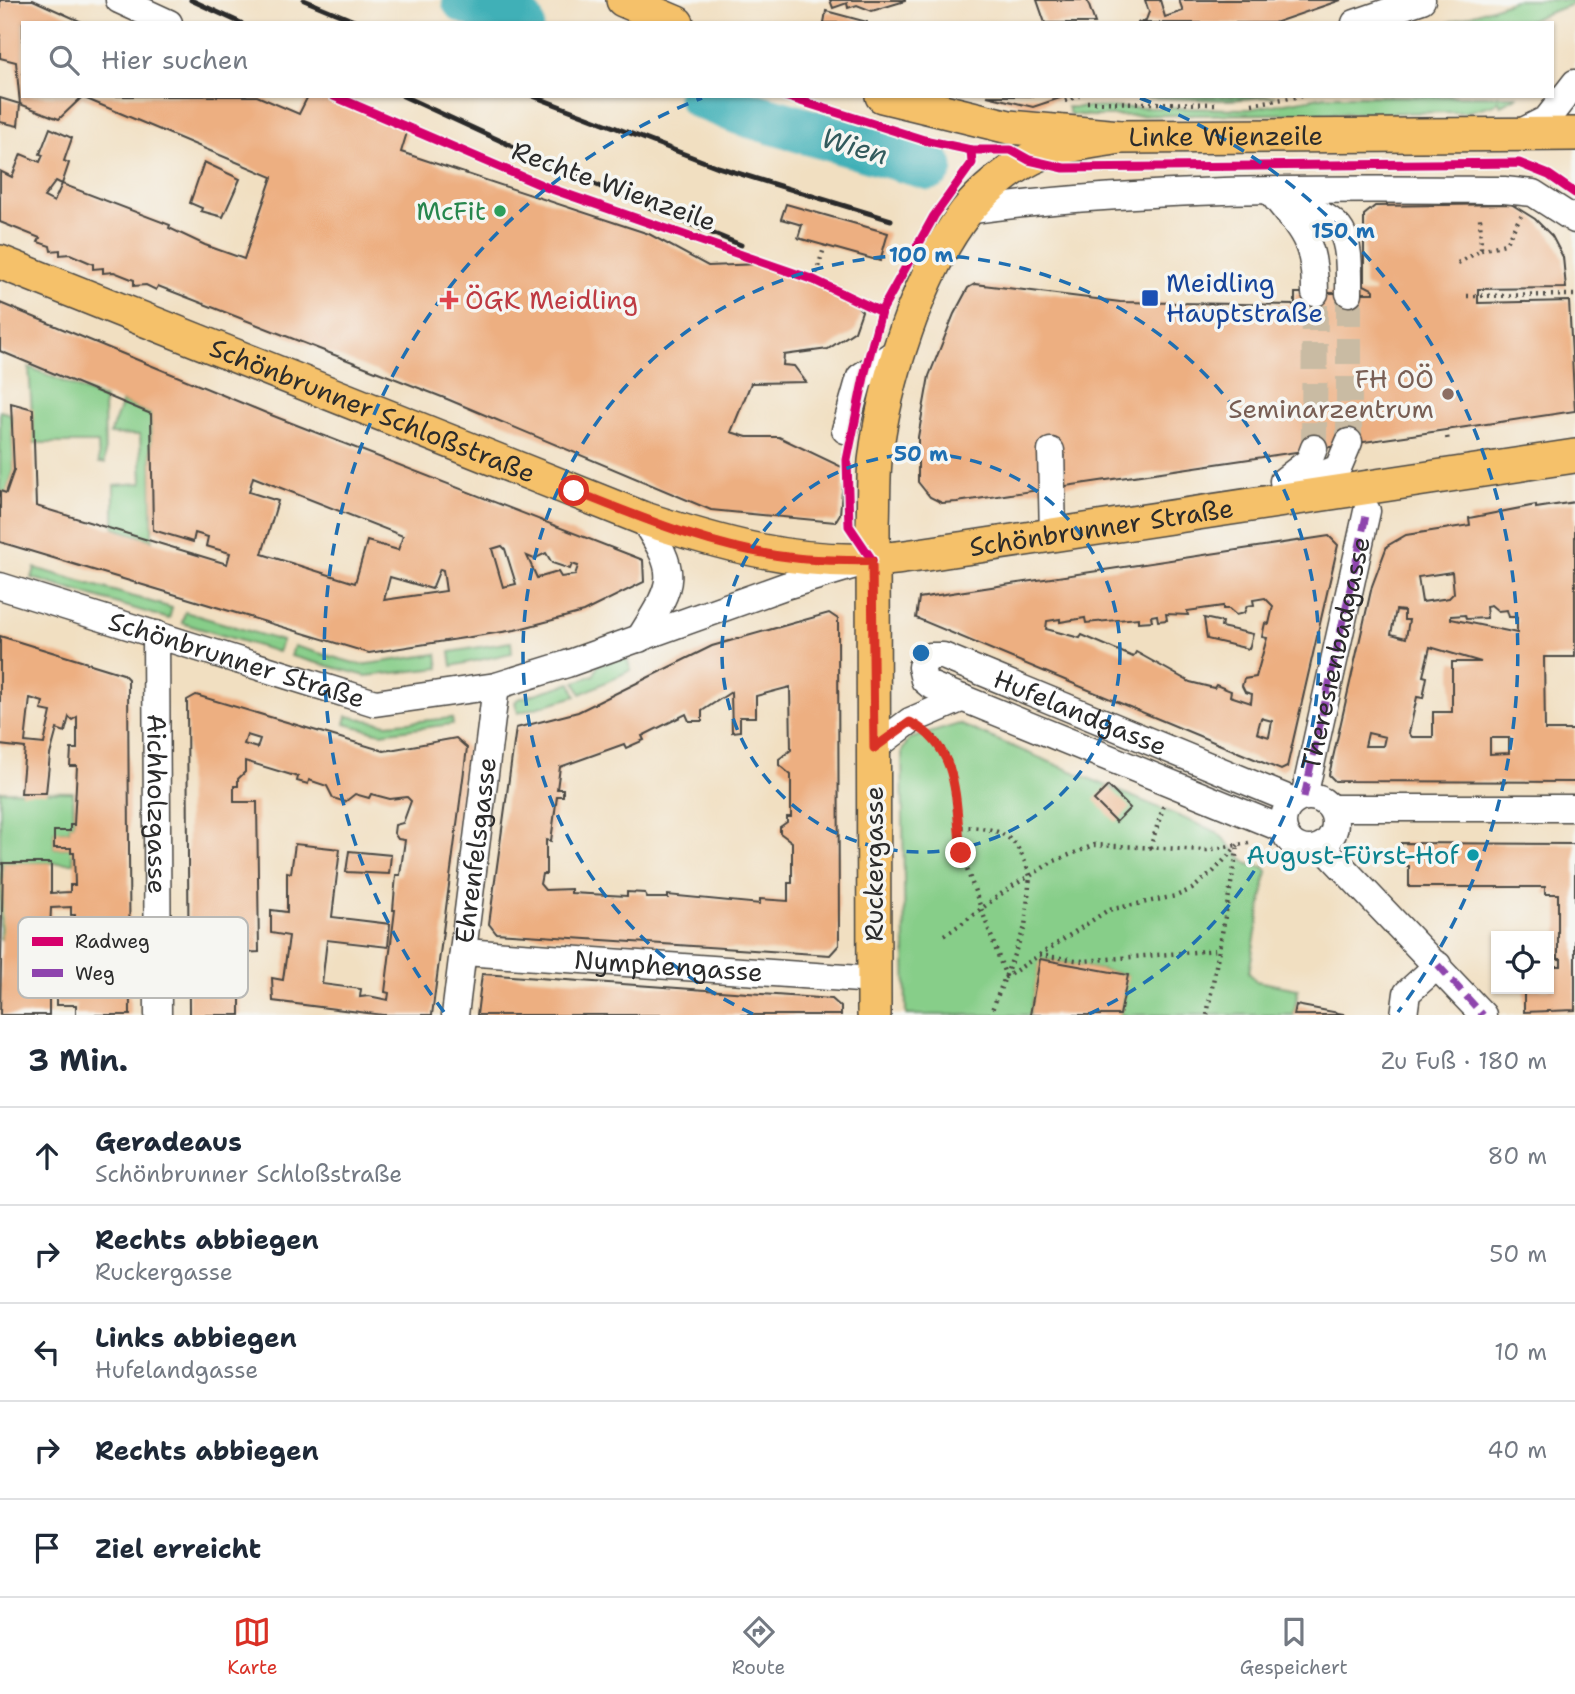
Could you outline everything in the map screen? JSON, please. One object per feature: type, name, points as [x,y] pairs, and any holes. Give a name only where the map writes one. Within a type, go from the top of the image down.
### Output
[{"type":"main road","points":[[623,0],[672,21]]},
{"type":"main road","name":"Linke Wienzeile","points":[[890,98],[1009,127],[1120,137],[1575,134]]},
{"type":"main road","name":"Ruckergasse","points":[[874,1015],[872,561],[875,461],[890,388],[937,261],[967,211],[1029,160],[1049,151],[1120,137]]},
{"type":"main road","name":"Schönbrunner Schloßstraße","points":[[0,262],[642,518],[731,547],[797,558],[872,561]]},
{"type":"main road","name":"Schönbrunner Straße","points":[[872,561],[1248,507],[1575,456]]},
{"type":"street","points":[[119,0],[165,21]]},
{"type":"street","points":[[1361,21],[1422,0]]},
{"type":"street","points":[[1520,133],[1547,119],[1575,83]]},
{"type":"street","points":[[1269,190],[1311,247],[1315,293]]},
{"type":"street","points":[[1269,190],[1323,215],[1340,228],[1349,243],[1349,293]]},
{"type":"street","points":[[967,211],[1042,201],[1160,193],[1269,190],[1533,193],[1575,220]]},
{"type":"street","points":[[845,429],[860,377],[903,347]]},
{"type":"street","points":[[1248,507],[1338,468],[1349,442]]},
{"type":"street","points":[[1248,507],[1309,461],[1314,448]]},
{"type":"street","points":[[1051,451],[1053,535]]},
{"type":"street","name":"Theresienbadgasse","points":[[1299,799],[1367,511]]},
{"type":"street","points":[[639,639],[665,598],[670,575],[665,554],[642,518]]},
{"type":"street","name":"Schönbrunner Straße","points":[[0,586],[375,703],[496,686],[639,639],[785,586],[872,561]]},
{"type":"street","name":"Aichholzgasse","points":[[156,634],[157,917]]},
{"type":"street","name":"Hufelandgasse","points":[[1285,834],[963,698],[924,680],[921,667],[926,658],[943,656],[1299,799]]},
{"type":"street","name":"Ehrenfelsgasse","points":[[456,1015],[496,686]]},
{"type":"street","name":"Hufelandgasse","points":[[874,748],[910,722],[963,698]]},
{"type":"street","points":[[1331,808],[1335,829],[1322,846],[1310,849],[1298,847],[1285,834],[1286,808],[1299,799],[1314,797],[1331,808],[1575,807]]},
{"type":"street","points":[[1322,846],[1483,1015]]},
{"type":"street","name":"Nymphengasse","points":[[464,952],[874,980]]},
{"type":"street","points":[[1404,1015],[1407,993],[1438,965]]},
{"type":"path","points":[[1054,105],[1073,98]]},
{"type":"path","points":[[1247,104],[1288,98]]},
{"type":"path","points":[[1064,101],[1221,104]]},
{"type":"path","points":[[1458,263],[1481,250],[1505,244],[1525,209]]},
{"type":"path","points":[[1480,211],[1481,250]]},
{"type":"path","points":[[814,280],[825,245]]},
{"type":"path","points":[[801,276],[825,285]]},
{"type":"path","points":[[1467,296],[1575,295]]},
{"type":"path","points":[[1446,430],[1448,442]]},
{"type":"path","points":[[910,722],[927,730],[946,754],[961,853],[1006,977]]},
{"type":"path","points":[[1150,848],[1159,827],[1167,782]]},
{"type":"path","points":[[958,827],[986,827],[1011,837],[1023,853],[1030,876],[1025,927],[990,1015]]},
{"type":"path","points":[[944,935],[982,910],[1002,890],[1063,856],[1094,845],[1207,850],[1285,834]]},
{"type":"path","points":[[1207,1015],[1238,845]]},
{"type":"path","points":[[1006,977],[1108,910],[1176,896],[1192,889],[1214,871],[1238,845]]},
{"type":"path","points":[[1038,956],[1083,961],[1219,950]]},
{"type":"green space","points":[[1515,0],[1575,0],[1575,3],[1526,21],[1454,21]]},
{"type":"green space","points":[[1162,98],[1252,98],[1229,100]]},
{"type":"green space","points":[[1314,98],[1514,98],[1501,105],[1498,100],[1495,104],[1466,112],[1092,116],[1070,114],[1067,107],[1249,109]]},
{"type":"green space","points":[[29,367],[104,399],[105,463],[99,463],[98,443],[34,443]]},
{"type":"green space","points":[[122,402],[151,414],[152,540],[114,528],[114,485],[142,483],[140,435],[110,434]]},
{"type":"green space","points":[[0,411],[11,414],[14,470],[6,493],[0,491]]},
{"type":"green space","points":[[35,568],[172,608],[169,619],[32,578]]},
{"type":"green space","points":[[185,612],[282,641],[278,652],[182,623]]},
{"type":"green space","points":[[511,642],[512,653],[452,666],[450,652]]},
{"type":"green space","points":[[294,646],[361,665],[437,654],[439,668],[366,676],[291,656]]},
{"type":"green space","points":[[626,656],[631,670],[581,694],[575,682],[594,675],[598,665]]},
{"type":"green space","points":[[571,683],[576,696],[518,713],[515,702],[518,699]]},
{"type":"green space","points":[[347,716],[387,724],[452,718],[453,724],[381,733],[345,724]]},
{"type":"green space","points":[[959,724],[1217,832],[1248,864],[1264,867],[1267,871],[1249,972],[1256,981],[1298,989],[1294,1015],[1120,1015],[1127,975],[1041,959],[1030,1015],[906,1015],[902,751],[909,739]]},
{"type":"green space","points":[[0,791],[73,792],[74,825],[70,825],[70,831],[54,831],[54,848],[71,848],[74,863],[3,863],[4,940],[0,939]]},
{"type":"building","points":[[0,0],[33,0],[80,21],[21,21],[21,98],[81,98],[59,119],[20,104],[16,62],[0,58]]},
{"type":"building","points":[[830,0],[905,1],[872,11],[857,5],[848,8],[847,3],[833,8]]},
{"type":"building","points":[[1037,0],[1087,0],[1094,21],[1044,21]]},
{"type":"building","points":[[1145,0],[1160,0],[1165,17],[1183,11],[1179,0],[1341,0],[1280,21],[1143,21],[1149,12]]},
{"type":"building","points":[[826,11],[863,21],[824,21]]},
{"type":"building","points":[[0,98],[20,104],[18,126],[0,122]]},
{"type":"building","points":[[84,98],[262,98],[299,114],[307,98],[349,98],[409,126],[401,152],[649,234],[708,266],[761,264],[786,267],[839,289],[862,311],[855,331],[828,349],[784,355],[783,365],[794,366],[806,382],[751,383],[731,432],[747,437],[779,437],[844,468],[840,514],[835,522],[711,510],[447,399],[158,286],[156,290],[146,285],[134,286],[134,280],[114,272],[103,273],[103,268],[93,269],[93,264],[70,254],[60,255],[60,250],[51,251],[50,246],[38,242],[40,238],[0,222],[0,171],[12,177],[21,154],[40,162],[43,155],[40,154],[50,128],[72,138],[64,161],[69,163],[62,184],[170,225],[169,228],[205,245],[244,259],[272,177]],"holes":[[[56,181],[62,184],[54,202],[44,197]]]},
{"type":"building","points":[[995,98],[1060,98],[1033,107]]},
{"type":"building","points":[[204,162],[240,179],[223,217],[201,211],[202,208],[190,203]]},
{"type":"building","points":[[786,204],[888,233],[880,261],[798,238],[802,225],[781,219]]},
{"type":"building","points":[[1511,204],[1535,219],[1552,236],[1563,257],[1566,288],[1478,289],[1478,303],[1569,301],[1575,411],[957,502],[942,503],[930,497],[918,482],[918,437],[929,376],[954,314],[968,288],[975,284],[1120,302],[1295,305],[1295,293],[1374,293],[1374,290],[1364,285],[1364,215],[1375,206]]},
{"type":"building","points":[[0,303],[271,415],[643,560],[644,582],[583,612],[515,630],[369,653],[0,542],[0,491],[6,493],[14,470],[11,403],[33,409],[36,506],[227,564],[230,553],[206,546],[208,537],[195,533],[193,542],[153,530],[151,414],[0,351]],"holes":[[[253,477],[403,536],[398,550],[367,541],[355,583],[262,554],[278,501],[249,492]],[[502,546],[505,549],[516,584],[503,587],[492,549]],[[546,553],[552,563],[570,569],[572,564],[578,566],[575,575],[561,577],[558,572],[537,578],[527,556],[534,559]],[[440,569],[443,570],[446,591],[384,600],[390,577],[432,589]]]},
{"type":"building","points":[[1575,502],[1575,657],[1544,657],[1545,730],[1575,730],[1575,782],[1335,781],[1329,775],[1372,586],[1387,546],[1406,535],[1470,525],[1469,518],[1536,505],[1536,508]],"holes":[[[1452,572],[1454,593],[1449,598],[1422,602],[1418,577]],[[1491,605],[1498,611],[1507,610],[1509,617],[1517,617],[1517,633],[1451,619],[1451,616],[1465,615],[1466,619],[1487,618],[1486,606]],[[1396,610],[1404,611],[1404,620],[1409,620],[1406,638],[1391,634]],[[1430,647],[1481,662],[1452,662],[1452,712],[1433,712],[1433,737],[1412,737],[1409,733],[1417,697],[1423,698],[1427,677],[1423,676]],[[1368,733],[1385,737],[1383,746],[1365,746]],[[1490,738],[1509,738],[1509,753],[1490,754]]]},
{"type":"building","points":[[1329,536],[1338,545],[1287,767],[1281,770],[916,618],[919,598]],"holes":[[[1265,598],[1273,606],[1269,624],[1265,623],[1262,637],[1267,638],[1256,677],[1244,679],[1242,686],[1245,692],[1252,694],[1251,703],[1230,696],[1231,691],[1216,685],[1214,688],[1190,682],[1136,652],[1133,657],[1082,635],[1080,638],[1046,629],[1047,621],[1060,619],[1060,622],[1085,618],[1086,623],[1138,618],[1138,622],[1152,621],[1151,616],[1157,615],[1158,621],[1167,620],[1166,614],[1188,615],[1187,611],[1223,606],[1223,609],[1229,609],[1236,615],[1244,613],[1247,606],[1254,605],[1253,600]],[[1261,718],[1272,721],[1269,737],[1257,733]]]},
{"type":"building","points":[[829,613],[838,619],[839,945],[830,955],[496,933],[489,924],[516,728],[578,712],[712,646]],"holes":[[[790,687],[791,750],[779,759],[779,765],[791,775],[791,817],[787,817],[787,822],[780,827],[780,833],[792,842],[792,883],[788,883],[788,901],[760,899],[760,904],[668,895],[668,898],[647,898],[645,893],[627,892],[627,896],[571,893],[571,889],[545,890],[540,884],[542,874],[546,874],[546,840],[551,841],[557,796],[563,796],[563,789],[557,789],[560,767],[624,744],[626,748],[644,740],[642,736],[686,714],[689,721],[702,721],[702,711],[731,692],[732,732],[740,731],[740,717],[756,717],[756,696]]]},
{"type":"building","points":[[1204,618],[1222,622],[1221,627],[1253,634],[1249,649],[1207,639]]},
{"type":"building","points":[[0,636],[123,674],[128,679],[129,917],[75,917],[71,915],[71,907],[51,908],[51,917],[18,917],[18,998],[49,998],[49,1015],[0,1015],[3,863],[51,863],[51,893],[70,892],[70,885],[75,885],[74,853],[71,853],[71,848],[54,848],[54,831],[70,831],[70,825],[74,825],[77,766],[70,766],[71,749],[77,749],[77,717],[72,720],[69,717],[65,732],[57,729],[50,755],[46,793],[21,793],[25,748],[0,745]],"holes":[[[30,698],[43,702],[41,710],[51,712],[44,744],[25,742]]]},
{"type":"building","points":[[196,695],[384,751],[456,738],[467,748],[432,1015],[383,1015],[273,1001],[272,978],[283,980],[289,936],[271,933],[271,910],[287,912],[287,872],[291,873],[295,844],[340,849],[332,917],[390,924],[388,947],[327,940],[322,984],[361,989],[360,997],[388,1000],[389,993],[385,992],[395,910],[396,875],[400,875],[405,840],[398,839],[394,833],[395,825],[403,823],[411,801],[407,797],[390,799],[371,794],[369,798],[355,794],[345,802],[333,798],[327,786],[309,780],[308,784],[297,781],[298,777],[245,761],[245,772],[238,779],[238,786],[234,786],[234,802],[257,802],[259,952],[248,953],[248,917],[188,917],[187,700]],"holes":[[[247,735],[260,739],[257,748],[244,744]]]},
{"type":"building","points":[[1108,786],[1130,808],[1116,822],[1094,800]]},
{"type":"building","points":[[1401,843],[1575,844],[1575,1010],[1524,1012],[1524,994],[1554,994],[1554,966],[1561,966],[1561,959],[1558,959],[1558,894],[1545,894],[1545,887],[1409,887],[1409,866],[1401,866]]},
{"type":"building","points":[[349,851],[391,855],[389,874],[346,872]]},
{"type":"building","points":[[1040,959],[1128,975],[1120,1015],[1030,1015]]},
{"type":"building","points":[[482,974],[832,999],[841,1007],[841,1015],[477,1015]]},
{"type":"building","points":[[56,998],[130,998],[130,1015],[76,1015],[76,1005],[56,1005]]},
{"type":"building","points":[[189,998],[240,998],[240,1015],[189,1015]]},
{"type":"building","points":[[1296,1005],[1344,1014],[1344,1015],[1294,1015]]},
{"type":"waterway","name":"Wien","points":[[465,0],[516,21]]},
{"type":"waterway","name":"Wien","points":[[706,98],[741,112],[930,167]]},
{"type":"tunnel","points":[[1314,448],[1315,293]]},
{"type":"tunnel","points":[[1349,293],[1349,442]]},
{"type":"railway","points":[[191,0],[237,21]]},
{"type":"railway","points":[[304,0],[354,21]]},
{"type":"railway","points":[[407,98],[612,192],[741,245]]},
{"type":"railway","points":[[538,98],[718,167],[891,220]]},
{"type":"marked path","points":[[1304,797],[1367,511]]},
{"type":"marked path","points":[[1438,965],[1483,1015]]},
{"type":"cycle path","name":"Rechte Wienzeile","points":[[339,98],[546,187],[814,280],[881,312]]},
{"type":"cycle path","points":[[791,98],[924,140],[971,150],[1011,150],[1029,160],[1064,168],[1519,163],[1549,175],[1575,193]]},
{"type":"cycle path","points":[[872,560],[849,526],[847,460],[865,372],[881,312],[934,216],[972,163],[971,150]]},
{"type":"place","name":"McFit","points":[[500,211]]},
{"type":"place","name":"Meidling Hauptstraße","points":[[1150,298]]},
{"type":"place","name":"ÖGK Meidling","points":[[449,300]]},
{"type":"place","name":"FH OÖ Seminarzentrum","points":[[1448,394]]},
{"type":"place","name":"August-Fürst-Hof","points":[[1473,855]]},
{"type":"route","points":[[574,491],[642,518],[731,547],[797,558],[872,561],[874,748],[910,722],[927,730],[937,739],[951,768],[961,853]]}]
